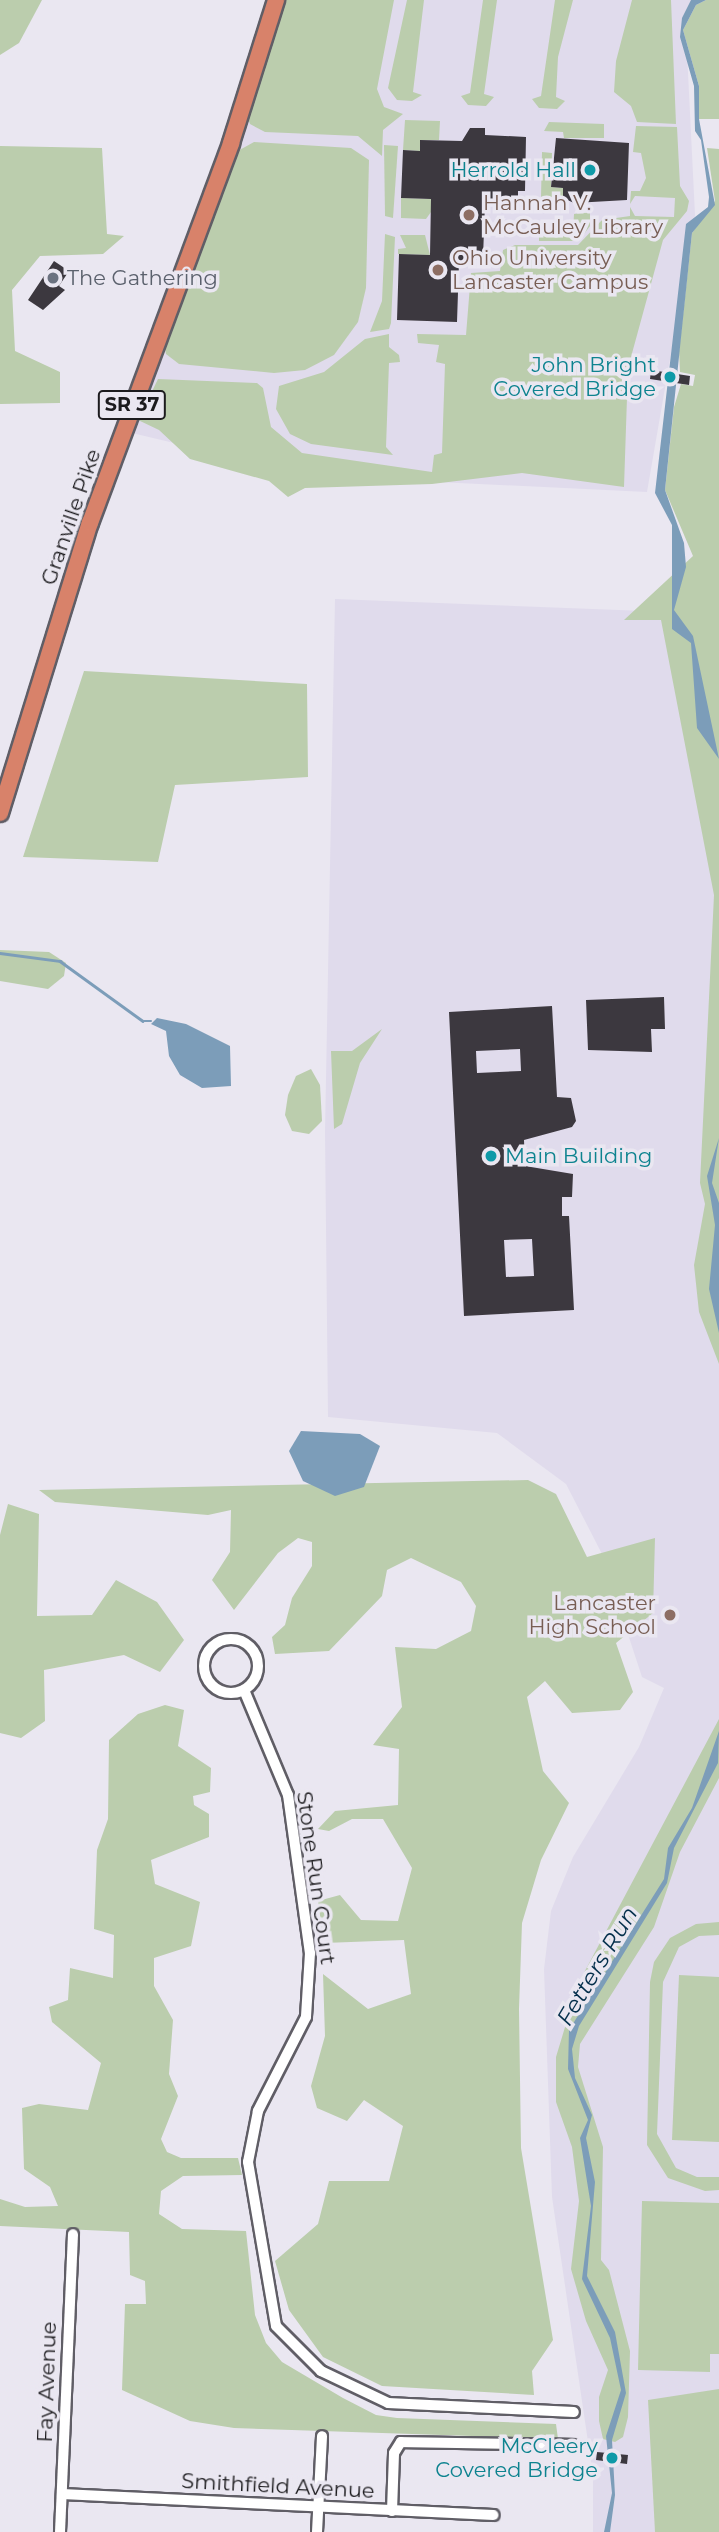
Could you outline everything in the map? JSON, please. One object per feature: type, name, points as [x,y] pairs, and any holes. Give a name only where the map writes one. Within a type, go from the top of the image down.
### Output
[{"type":"highway","name":"Granville Pike","points":[[0,813],[90,523],[231,143],[276,0]]},
{"type":"street","points":[[239,1640],[256,1654],[258,1674],[244,1690],[223,1692],[207,1679],[205,1658],[218,1642],[239,1640]]},
{"type":"street","name":"Stone Run Court","points":[[244,1690],[288,1795],[310,1953],[306,2017],[258,2111],[248,2162],[276,2326],[321,2371],[388,2403],[573,2413]]},
{"type":"street","name":"Fay Avenue","points":[[60,2532],[73,2234]]},
{"type":"street","points":[[317,2532],[322,2436]]},
{"type":"street","points":[[392,2511],[394,2453],[401,2442],[573,2445]]},
{"type":"street","name":"Smithfield Avenue","points":[[62,2494],[493,2515]]},
{"type":"shaded area","name":"Ohio University Lancaster Campus","points":[[288,0],[696,0],[686,32],[695,215],[647,492],[313,476],[132,433],[263,81]]},
{"type":"shaded area","name":"Lancaster High School","points":[[335,599],[671,612],[719,867],[719,2532],[593,2532],[593,2476],[552,2197],[544,1969],[551,1911],[573,1857],[639,1747],[664,1688],[642,1677],[601,1552],[566,1484],[497,1433],[328,1417],[325,1132]]},
{"type":"green space","points":[[0,0],[42,0],[19,43],[0,55]]},
{"type":"green space","points":[[285,0],[394,0],[377,89],[384,107],[403,114],[383,130],[382,156],[358,136],[265,132],[250,124],[247,116]]},
{"type":"green space","points":[[407,0],[424,0],[413,92],[422,95],[412,101],[397,100],[388,88]]},
{"type":"green space","points":[[483,0],[497,0],[484,94],[494,97],[486,106],[468,105],[461,96],[470,93]]},
{"type":"green space","points":[[555,0],[573,0],[558,57],[556,97],[565,101],[557,109],[539,108],[532,99],[541,96]]},
{"type":"green space","points":[[632,0],[671,0],[676,124],[637,122],[631,106],[614,92],[616,61]]},
{"type":"green space","points":[[706,0],[719,0],[719,119],[699,119],[699,86],[683,30],[696,5]]},
{"type":"green space","points":[[405,120],[440,121],[439,140],[421,140],[420,151],[403,150]]},
{"type":"green space","points":[[549,122],[604,124],[604,138],[564,138],[563,132],[544,131]]},
{"type":"green space","points":[[636,126],[677,127],[680,186],[689,201],[687,211],[663,240],[628,368],[624,487],[522,473],[432,484],[305,488],[288,497],[269,481],[190,459],[159,430],[138,420],[158,379],[257,383],[263,388],[271,427],[302,453],[432,472],[434,455],[442,453],[445,364],[436,362],[439,345],[418,343],[417,334],[466,335],[471,273],[500,271],[503,250],[515,245],[578,245],[602,220],[630,216],[630,207],[635,216],[674,217],[675,198],[635,196],[630,204],[631,191],[640,191],[646,178],[641,153],[633,152]]},
{"type":"green space","points":[[254,142],[351,148],[369,160],[366,288],[358,322],[334,355],[305,370],[274,373],[179,364],[166,354],[164,344],[236,152]]},
{"type":"green space","points":[[384,145],[398,146],[393,218],[385,216]]},
{"type":"green space","points":[[0,146],[102,148],[107,234],[124,236],[103,254],[40,256],[12,290],[15,351],[60,372],[60,403],[0,404]]},
{"type":"green space","points":[[707,148],[719,149],[719,1364],[699,1312],[694,1265],[705,1204],[700,1183],[714,895],[661,620],[624,620],[693,556],[665,490],[674,407],[681,384],[693,386],[695,375],[680,372],[679,351],[692,233],[715,201]]},
{"type":"green space","points":[[542,152],[552,153],[551,187],[563,188],[563,198],[553,203],[541,197]]},
{"type":"green space","points":[[401,198],[431,199],[431,212],[426,219],[401,218]]},
{"type":"green space","points":[[590,212],[590,226],[579,241],[539,241],[539,236],[573,233],[574,214]]},
{"type":"green space","points":[[385,234],[395,237],[391,323],[389,329],[370,332],[382,301]]},
{"type":"green space","points":[[400,235],[425,235],[430,255],[398,254],[398,249],[406,248]]},
{"type":"green space","points":[[389,334],[389,347],[399,355],[400,362],[389,363],[386,447],[393,455],[311,444],[290,434],[276,409],[279,386],[324,372],[365,339]]},
{"type":"green space","points":[[84,671],[307,684],[308,777],[175,785],[158,862],[23,857]]},
{"type":"green space","points":[[0,950],[49,952],[66,963],[64,976],[48,989],[0,981]]},
{"type":"green space","points":[[382,1029],[360,1063],[342,1124],[334,1129],[331,1051],[352,1051]]},
{"type":"green space","points":[[311,1069],[320,1085],[322,1121],[309,1134],[292,1131],[285,1115],[288,1095],[296,1076]]},
{"type":"green space","points":[[528,1480],[556,1494],[587,1557],[655,1538],[653,1613],[616,1643],[633,1692],[620,1710],[572,1713],[545,1681],[527,1697],[543,1771],[569,1803],[541,1860],[522,1923],[519,2009],[521,2148],[553,2340],[532,2371],[534,2395],[382,2386],[323,2357],[289,2310],[275,2261],[318,2224],[329,2181],[389,2181],[403,2126],[364,2100],[347,2121],[317,2108],[311,2086],[325,2036],[323,1974],[368,2009],[411,1994],[404,1940],[324,1943],[318,1901],[340,1895],[361,1920],[398,1921],[412,1868],[383,1819],[352,1819],[329,1831],[318,1829],[335,1811],[398,1805],[399,1749],[373,1745],[402,1707],[395,1647],[436,1649],[471,1631],[476,1606],[461,1582],[411,1558],[387,1570],[382,1596],[329,1651],[275,1654],[272,1637],[285,1625],[292,1598],[312,1566],[312,1542],[298,1538],[278,1553],[234,1610],[212,1580],[230,1552],[231,1510],[208,1515],[55,1502],[39,1490]]},
{"type":"green space","points":[[8,1504],[39,1514],[37,1616],[92,1615],[116,1580],[157,1602],[184,1640],[160,1672],[124,1655],[44,1670],[45,1721],[21,1738],[0,1733],[0,1535]]},
{"type":"green space","points":[[165,1705],[184,1710],[178,1746],[211,1768],[210,1792],[193,1796],[194,1805],[209,1814],[209,1837],[151,1860],[155,1884],[200,1902],[191,1946],[154,1958],[154,1986],[173,2020],[169,2074],[178,2096],[161,2139],[167,2152],[181,2158],[238,2158],[242,2175],[183,2176],[161,2191],[159,2214],[182,2229],[246,2231],[255,2315],[266,2343],[282,2362],[343,2398],[376,2415],[397,2418],[556,2424],[558,2439],[234,2428],[190,2421],[122,2390],[125,2304],[146,2304],[145,2281],[130,2275],[129,2232],[0,2226],[0,2199],[25,2207],[58,2206],[50,2187],[24,2169],[22,2108],[39,2104],[88,2110],[101,2063],[52,2022],[49,2007],[68,2000],[70,1968],[113,1978],[114,1935],[94,1929],[97,1850],[108,1819],[109,1740],[138,1714]]},
{"type":"green space","points":[[719,1719],[719,1778],[680,1852],[654,1927],[580,2044],[578,2067],[603,2147],[601,2260],[609,2270],[630,2351],[628,2417],[623,2437],[615,2442],[603,2439],[599,2421],[599,2397],[608,2370],[586,2321],[571,2269],[579,2201],[572,2147],[556,2102],[556,2057],[578,1984]]},
{"type":"green space","points":[[719,1922],[719,1935],[699,1936],[679,1947],[663,1982],[657,2134],[676,2168],[697,2177],[719,2177],[719,2190],[705,2191],[668,2178],[647,2145],[650,1982],[654,1962],[670,1938],[696,1924]]},
{"type":"green space","points":[[679,1975],[719,1977],[719,2142],[672,2140]]},
{"type":"green space","points":[[642,2201],[719,2203],[719,2354],[710,2354],[710,2372],[638,2370]]},
{"type":"green space","points":[[719,2389],[719,2532],[655,2532],[648,2400]]},
{"type":"water","points":[[691,0],[706,0],[696,5],[683,30],[699,86],[699,119],[715,205],[692,233],[665,490],[684,543],[686,567],[674,610],[693,636],[719,759],[697,728],[691,643],[672,629],[672,525],[655,493],[686,224],[708,207],[709,197],[701,140],[695,131],[694,86],[680,37],[682,18]]},
{"type":"water","points":[[157,1018],[186,1024],[230,1046],[231,1086],[202,1088],[180,1075],[169,1056],[166,1031],[151,1024]]},
{"type":"water","points":[[719,1138],[712,1183],[719,1203],[719,1333],[709,1289],[715,1225],[707,1176]]},
{"type":"water","points":[[301,1431],[360,1434],[380,1446],[364,1487],[335,1496],[303,1481],[289,1451]]},
{"type":"water","points":[[719,1731],[718,1763],[674,1848],[667,1883],[579,2026],[572,2049],[575,2078],[592,2115],[586,2138],[595,2182],[587,2276],[615,2332],[626,2393],[612,2440],[615,2495],[610,2532],[604,2532],[612,2493],[606,2436],[621,2390],[610,2338],[582,2279],[591,2206],[580,2138],[588,2120],[568,2069],[569,2030],[664,1879],[668,1848],[692,1808]]},
{"type":"building","points":[[470,128],[485,128],[485,135],[526,137],[525,191],[518,191],[518,204],[485,203],[483,258],[459,263],[457,322],[397,320],[399,254],[430,255],[431,199],[401,198],[403,150],[420,151],[420,140],[462,141]]},
{"type":"building","name":"Herrold Hall","points":[[556,138],[629,143],[627,200],[574,203],[563,198],[563,188],[551,187]]},
{"type":"building","name":"The Gathering","points":[[54,261],[69,271],[59,286],[65,290],[43,310],[28,300]]},
{"type":"building","name":"John Bright Covered Bridge","points":[[651,370],[690,376],[689,385],[650,379]]},
{"type":"building","points":[[664,997],[665,1029],[651,1029],[652,1052],[588,1050],[586,1000]]},
{"type":"building","name":"Main Building","points":[[552,1006],[557,1097],[571,1098],[576,1121],[572,1127],[524,1140],[525,1166],[573,1174],[572,1197],[562,1197],[562,1216],[569,1216],[574,1310],[464,1316],[449,1012]],"holes":[[[520,1049],[521,1071],[477,1073],[476,1051]],[[532,1239],[534,1276],[506,1277],[504,1240]]]},
{"type":"building","name":"McCleery Covered Bridge","points":[[597,2452],[628,2455],[627,2464],[596,2460]]},
{"type":"waterway","points":[[0,953],[60,961],[143,1021],[151,1021]]},
{"type":"place","name":"Herrold Hall","points":[[590,170]]},
{"type":"place","name":"Hannah V. McCauley Library","points":[[469,215]]},
{"type":"place","name":"Ohio University Lancaster Campus","points":[[438,270]]},
{"type":"place","name":"The Gathering","points":[[53,278]]},
{"type":"place","name":"John Bright Covered Bridge","points":[[670,377]]},
{"type":"place","name":"Main Building","points":[[491,1156]]},
{"type":"place","name":"Lancaster High School","points":[[670,1615]]},
{"type":"place","name":"McCleery Covered Bridge","points":[[612,2458]]},
{"type":"water label","name":"Fetters Run","points":[[597,1966]]}]
